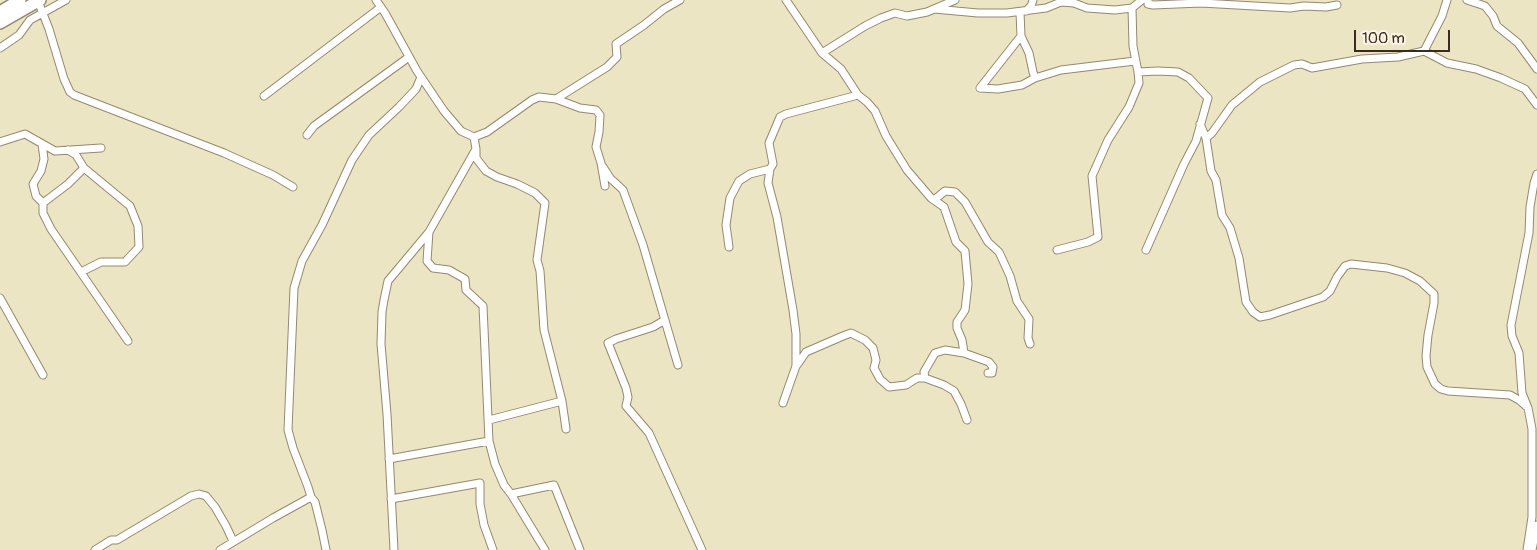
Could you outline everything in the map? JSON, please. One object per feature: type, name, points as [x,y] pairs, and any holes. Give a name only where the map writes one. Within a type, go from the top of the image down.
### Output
[{"type":"highway","points":[[0,12],[20,0]]},
{"type":"highway","points":[[0,23],[39,0]]},
{"type":"street","points":[[39,0],[64,79],[70,92],[74,95],[224,153],[274,175],[293,187]]},
{"type":"street","points":[[0,48],[19,35],[30,20],[66,0]]},
{"type":"street","points":[[376,0],[409,57],[444,111],[461,131],[474,137],[487,132],[539,97],[556,99],[580,108],[596,110],[600,115],[596,147],[605,186]]},
{"type":"street","points":[[556,99],[607,67],[617,57],[616,44],[664,9],[680,0]]},
{"type":"street","points":[[786,0],[822,54],[841,69],[858,94],[875,111],[886,136],[907,170],[934,200],[944,207],[956,242],[965,251],[968,284],[967,300],[965,310],[957,322],[964,353]]},
{"type":"street","points":[[822,54],[865,26],[881,18],[895,13],[907,16],[934,9],[955,0]]},
{"type":"street","points":[[1033,0],[1031,6],[1023,12],[1021,36],[1029,53],[1036,78]]},
{"type":"street","points":[[934,9],[978,13],[1023,12],[1046,8],[1061,2],[1074,3],[1087,8],[1115,10],[1132,8],[1142,0]]},
{"type":"street","points":[[1148,0],[1148,4],[1153,5],[1201,3],[1290,8],[1337,5]]},
{"type":"street","points":[[1424,51],[1442,16],[1447,0]]},
{"type":"street","points":[[1467,0],[1484,6],[1493,16],[1497,26],[1518,43],[1537,69]]},
{"type":"street","points":[[264,96],[381,7]]},
{"type":"street","points":[[1057,250],[1088,242],[1098,237],[1092,176],[1108,140],[1129,107],[1139,83],[1133,46],[1132,8]]},
{"type":"street","points":[[1021,36],[980,88],[998,89],[1022,85],[1036,78],[1061,70],[1135,61]]},
{"type":"street","points":[[1206,138],[1212,133],[1232,105],[1260,82],[1294,65],[1302,64],[1312,68],[1362,59],[1398,57],[1424,51],[1447,63],[1476,69],[1501,78],[1525,90],[1537,105]]},
{"type":"street","points":[[307,135],[314,126],[409,57]]},
{"type":"street","points":[[1138,72],[1178,72],[1189,78],[1208,98],[1193,149],[1184,164],[1146,250]]},
{"type":"street","points":[[326,550],[315,502],[311,497],[288,430],[294,288],[302,260],[322,225],[352,160],[369,135],[416,89],[422,77]]},
{"type":"street","points":[[796,366],[793,310],[777,217],[768,183],[770,169],[773,164],[769,143],[780,117],[858,94]]},
{"type":"street","points":[[1200,124],[1206,138],[1222,215],[1230,228],[1239,258],[1246,302],[1253,312],[1260,317],[1270,315],[1323,297],[1330,291],[1337,277],[1346,266],[1351,264],[1387,268],[1405,273],[1420,281],[1434,294],[1426,356],[1427,367],[1435,384],[1448,391],[1510,396],[1519,400],[1528,408]]},
{"type":"street","points":[[0,142],[25,134],[55,151],[101,148]]},
{"type":"street","points":[[474,137],[476,158],[486,170],[497,177],[535,193],[545,203],[537,260],[540,271],[544,330],[562,401],[566,429]]},
{"type":"street","points":[[42,144],[44,159],[40,171],[32,184],[36,196],[43,203],[43,213],[51,229],[128,341]]},
{"type":"street","points":[[394,550],[387,414],[381,344],[383,306],[388,281],[429,232],[476,149]]},
{"type":"street","points":[[68,150],[76,155],[84,168],[130,206],[138,226],[139,247],[125,262],[101,262],[81,272]]},
{"type":"street","points":[[601,163],[610,178],[623,190],[643,245],[678,366]]},
{"type":"street","points":[[43,203],[68,184],[84,168]]},
{"type":"street","points":[[728,246],[726,225],[730,198],[739,180],[750,174],[770,169]]},
{"type":"street","points":[[1527,550],[1532,518],[1532,429],[1528,408],[1522,393],[1519,353],[1512,336],[1512,325],[1529,233],[1530,207],[1537,174]]},
{"type":"street","points":[[934,200],[945,191],[955,192],[965,202],[988,242],[999,252],[1010,276],[1018,301],[1029,319],[1028,338],[1030,344]]},
{"type":"street","points":[[429,232],[427,261],[433,268],[449,270],[465,279],[466,290],[483,306],[489,441],[504,485],[545,550]]},
{"type":"street","points":[[0,298],[43,375]]},
{"type":"street","points":[[665,320],[608,343],[626,388],[628,396],[626,406],[649,433],[702,550]]},
{"type":"street","points":[[783,402],[796,366],[806,352],[851,334],[865,340],[873,348],[876,360],[874,368],[880,379],[889,386],[900,386],[917,378],[925,378],[944,385],[954,391],[967,420]]},
{"type":"street","points":[[925,378],[924,372],[935,353],[946,350],[964,353],[989,362],[993,367],[992,373],[988,373]]},
{"type":"street","points":[[489,420],[562,401]]},
{"type":"street","points":[[389,458],[489,441]]},
{"type":"street","points":[[391,499],[480,483],[480,504],[484,525],[493,550]]},
{"type":"street","points":[[511,494],[554,485],[580,550]]},
{"type":"street","points":[[95,550],[112,540],[118,540],[190,496],[199,494],[206,496],[216,507],[233,542]]},
{"type":"street","points":[[220,550],[311,497]]},
{"type":"street","points":[[1532,550],[1537,525]]}]
